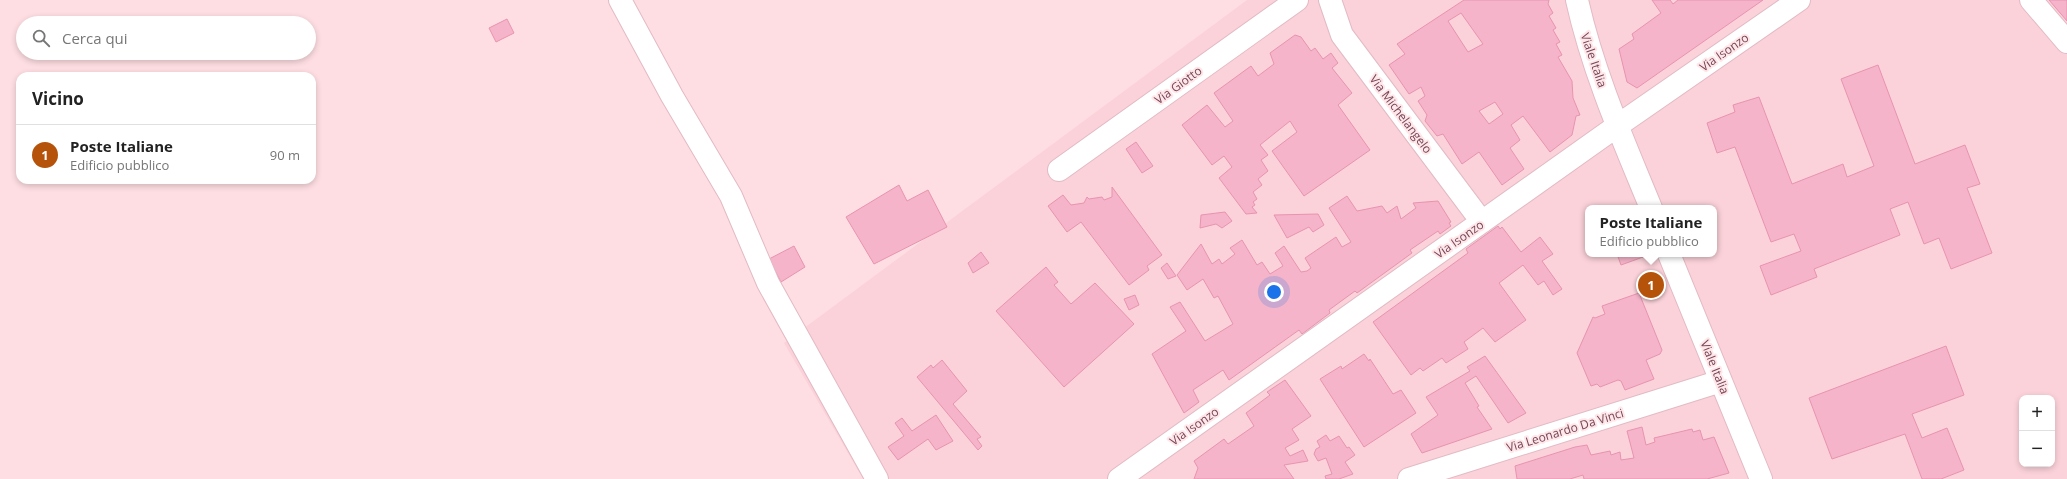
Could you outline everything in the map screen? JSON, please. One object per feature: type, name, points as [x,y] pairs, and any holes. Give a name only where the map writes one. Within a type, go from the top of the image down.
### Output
[{"type":"street","points":[[620,0],[672,96],[731,196],[768,283],[877,479]]},
{"type":"street","name":"Via Giotto","points":[[1059,170],[1296,0]]},
{"type":"street","name":"Via Michelangelo","points":[[1330,0],[1342,35],[1482,222]]},
{"type":"street","name":"Viale Italia","points":[[1577,0],[1586,39],[1618,126],[1650,205]]},
{"type":"street","name":"Via Isonzo","points":[[1119,479],[1618,126],[1799,0]]},
{"type":"street","points":[[2031,0],[2067,42]]},
{"type":"street","name":"Viale Italia","points":[[1670,257],[1761,479]]},
{"type":"street","name":"Via Leonardo Da Vinci","points":[[1409,479],[1721,381]]},
{"type":"shaded area","points":[[1247,0],[2067,0],[2067,479],[863,479],[784,343]]},
{"type":"building","points":[[1464,0],[1549,0],[1548,4],[1553,13],[1549,16],[1556,28],[1553,30],[1560,42],[1556,44],[1562,55],[1558,57],[1572,81],[1573,98],[1580,115],[1576,116],[1572,135],[1550,152],[1523,116],[1511,125],[1520,140],[1510,148],[1524,169],[1502,185],[1479,152],[1462,164],[1443,134],[1437,136],[1425,121],[1427,115],[1418,101],[1425,96],[1421,87],[1409,94],[1389,65],[1405,54],[1397,44]],"holes":[[[1461,13],[1483,44],[1468,52],[1448,21]],[[1495,102],[1503,114],[1489,124],[1479,111]]]},
{"type":"building","points":[[1652,0],[1670,0],[1673,4],[1678,0],[1763,0],[1637,88],[1627,82],[1619,49],[1634,39],[1632,34],[1661,13]]},
{"type":"building","points":[[2049,0],[2067,0],[2067,21]]},
{"type":"building","points":[[507,19],[514,33],[496,42],[489,28]]},
{"type":"building","points":[[1295,35],[1301,37],[1311,51],[1315,48],[1323,59],[1331,53],[1338,63],[1332,68],[1352,93],[1338,105],[1370,150],[1304,196],[1272,151],[1297,132],[1290,121],[1260,145],[1268,155],[1261,160],[1268,171],[1258,179],[1262,185],[1253,192],[1257,199],[1253,202],[1255,205],[1252,207],[1257,213],[1246,214],[1219,178],[1232,167],[1224,156],[1212,165],[1182,125],[1207,105],[1225,127],[1233,121],[1214,93],[1251,66],[1258,76],[1274,64],[1270,53]]},
{"type":"building","points":[[1878,65],[1915,164],[1965,145],[1980,184],[1967,188],[1992,253],[1951,269],[1939,238],[1924,244],[1908,202],[1890,209],[1900,235],[1814,269],[1817,277],[1771,295],[1760,266],[1801,251],[1794,234],[1771,242],[1735,147],[1717,153],[1707,123],[1735,112],[1733,105],[1759,97],[1792,184],[1843,164],[1847,177],[1874,166],[1841,79]]},
{"type":"building","points":[[1136,142],[1153,166],[1142,173],[1126,149]]},
{"type":"building","points":[[899,185],[907,201],[928,190],[947,227],[874,264],[846,217]]},
{"type":"building","points":[[1112,187],[1162,255],[1147,266],[1149,270],[1129,285],[1081,222],[1067,232],[1048,206],[1063,195],[1071,205],[1084,203],[1087,197],[1089,199],[1102,197],[1104,200],[1112,197]]},
{"type":"building","points":[[1347,196],[1357,211],[1382,206],[1387,213],[1397,206],[1401,219],[1416,208],[1413,203],[1438,201],[1451,222],[1449,223],[1451,226],[1440,234],[1438,231],[1410,250],[1412,253],[1357,293],[1355,291],[1329,310],[1330,313],[1302,334],[1299,330],[1229,380],[1223,370],[1193,390],[1199,402],[1184,413],[1152,354],[1186,331],[1170,307],[1180,302],[1205,341],[1233,324],[1218,296],[1214,298],[1203,279],[1187,290],[1177,275],[1201,244],[1212,264],[1219,259],[1222,264],[1235,254],[1230,248],[1242,240],[1257,265],[1262,262],[1270,274],[1283,266],[1275,253],[1284,246],[1301,272],[1307,271],[1311,268],[1305,258],[1336,237],[1342,247],[1351,242],[1329,208]]},
{"type":"building","points":[[1225,212],[1232,221],[1222,228],[1216,224],[1200,228],[1201,215]]},
{"type":"building","points":[[1318,214],[1324,225],[1313,232],[1309,227],[1287,238],[1274,215]]},
{"type":"building","points":[[1498,226],[1500,229],[1502,227],[1521,252],[1540,237],[1553,254],[1542,261],[1562,289],[1553,295],[1544,281],[1538,285],[1523,265],[1499,283],[1526,320],[1495,342],[1483,328],[1464,342],[1468,349],[1446,363],[1442,358],[1423,371],[1420,368],[1411,375],[1373,322],[1468,253],[1466,249]]},
{"type":"building","points":[[794,246],[805,267],[781,282],[769,259]]},
{"type":"building","points":[[981,252],[989,263],[973,273],[968,263]]},
{"type":"building","points":[[1618,257],[1643,257],[1621,265]]},
{"type":"building","points":[[1167,263],[1176,276],[1168,279],[1161,268]]},
{"type":"building","points":[[1046,267],[1058,282],[1054,285],[1071,304],[1095,283],[1134,324],[1064,387],[996,311]]},
{"type":"building","points":[[1639,293],[1662,350],[1660,354],[1646,360],[1654,379],[1625,390],[1621,381],[1618,380],[1600,387],[1597,384],[1591,386],[1577,353],[1593,317],[1595,318],[1605,314],[1602,306]]},
{"type":"building","points":[[1135,295],[1139,305],[1129,310],[1124,299]]},
{"type":"building","points":[[1946,346],[1964,395],[1912,414],[1922,438],[1947,428],[1964,470],[1941,479],[1922,479],[1905,434],[1832,459],[1809,398]]},
{"type":"building","points":[[1364,354],[1369,361],[1370,359],[1393,394],[1401,390],[1416,413],[1364,447],[1320,379],[1341,366],[1342,369]]},
{"type":"building","points":[[1485,356],[1526,413],[1508,423],[1476,376],[1465,383],[1479,406],[1477,407],[1492,429],[1422,453],[1411,434],[1438,415],[1426,397],[1470,371],[1467,367]]},
{"type":"building","points":[[942,360],[967,391],[953,404],[981,437],[977,439],[982,446],[978,450],[917,377],[931,365],[933,368]]},
{"type":"building","points":[[1285,380],[1311,416],[1292,429],[1299,440],[1285,448],[1290,456],[1303,450],[1308,461],[1284,465],[1294,479],[1194,479],[1198,468],[1194,461],[1224,439],[1228,444],[1254,426],[1246,413],[1270,395],[1267,392]]},
{"type":"building","points":[[936,415],[953,441],[936,450],[928,439],[898,460],[888,447],[904,436],[895,423],[902,418],[912,431]]},
{"type":"building","points":[[1642,427],[1646,445],[1655,442],[1654,438],[1692,429],[1693,432],[1700,430],[1703,440],[1714,437],[1729,473],[1707,479],[1584,479],[1583,475],[1570,479],[1517,479],[1515,466],[1575,447],[1587,445],[1591,455],[1610,451],[1611,455],[1620,452],[1621,460],[1634,458],[1627,431]]},
{"type":"building","points":[[1326,435],[1330,441],[1339,436],[1347,448],[1349,447],[1355,455],[1345,462],[1353,474],[1339,479],[1326,479],[1325,476],[1332,474],[1326,458],[1318,461],[1314,454],[1316,449],[1320,447],[1317,441]]},
{"type":"place","name":"Poste Italiane","points":[[1651,285]]}]
